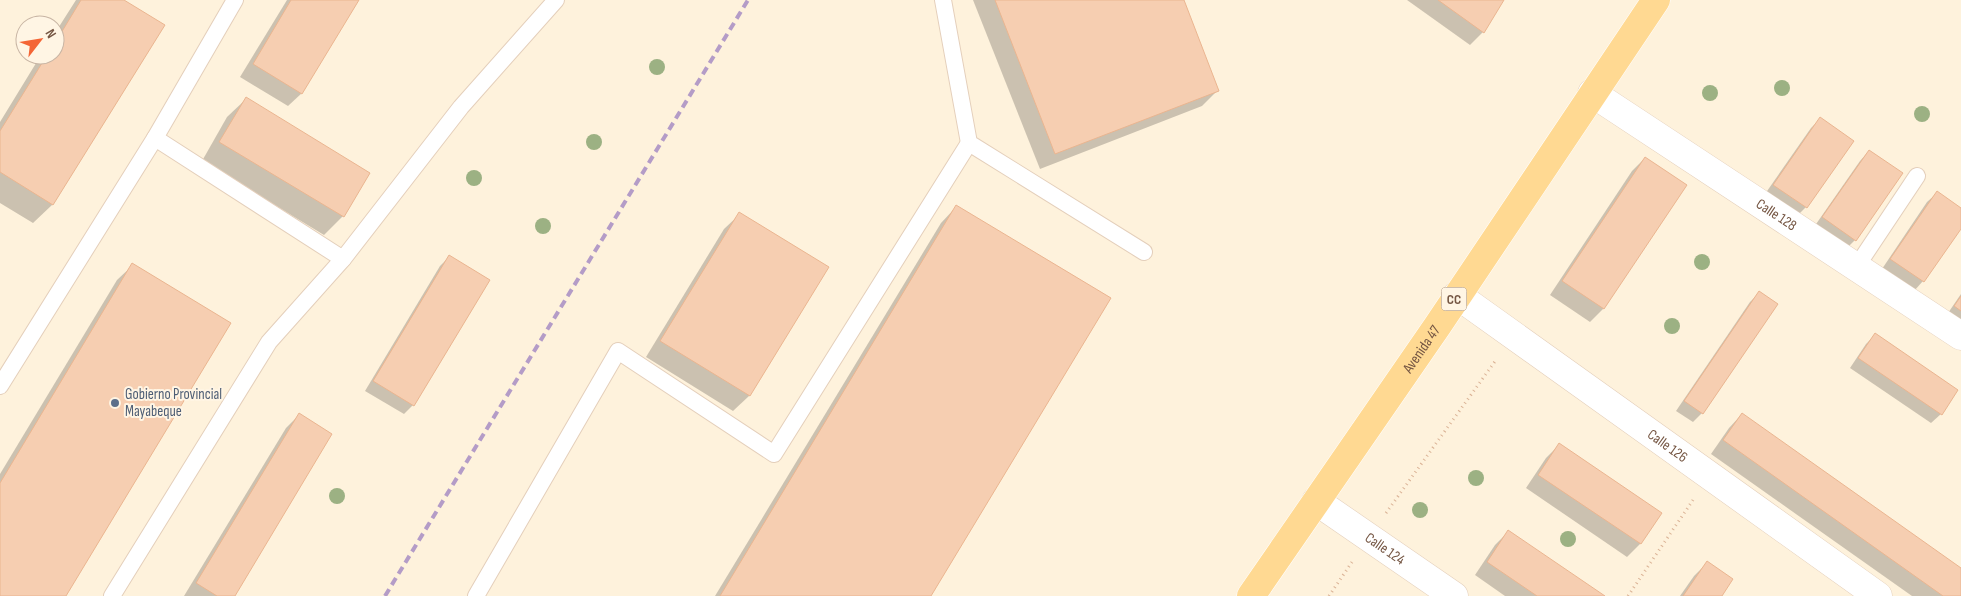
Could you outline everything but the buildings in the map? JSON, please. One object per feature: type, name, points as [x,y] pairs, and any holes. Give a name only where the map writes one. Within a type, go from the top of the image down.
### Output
[{"type":"main road","name":"Avenida 47","points":[[1251,596],[1438,325],[1656,0]]},
{"type":"street","name":"Calle 128","points":[[1592,93],[1961,336]]},
{"type":"street","name":"Calle 126","points":[[1457,295],[1878,596]]},
{"type":"street","name":"Calle 124","points":[[1316,501],[1454,596]]},
{"type":"lane","points":[[0,386],[155,138],[235,0]]},
{"type":"lane","points":[[112,596],[269,342],[343,259],[462,107],[556,0]]},
{"type":"lane","points":[[476,596],[618,351],[774,454],[969,144],[943,0]]},
{"type":"lane","points":[[155,138],[343,259]]},
{"type":"lane","points":[[969,144],[1144,252]]},
{"type":"lane","points":[[1857,266],[1917,176]]},
{"type":"path","points":[[1329,596],[1513,335]]},
{"type":"path","points":[[1628,596],[1711,475]]},
{"type":"railway","points":[[385,596],[748,0]]},
{"type":"place","name":"Gobierno Provincial Mayabeque","points":[[115,403]]}]
